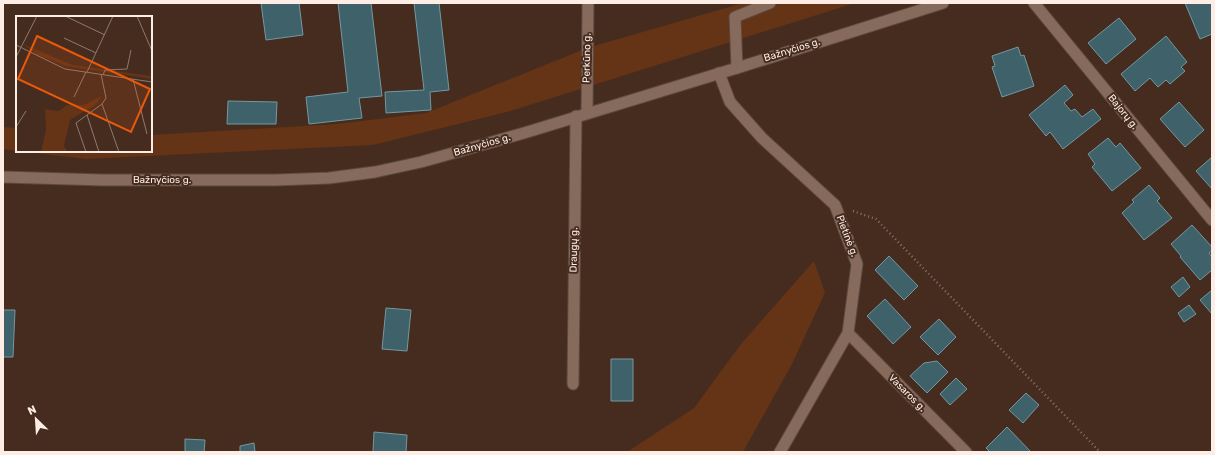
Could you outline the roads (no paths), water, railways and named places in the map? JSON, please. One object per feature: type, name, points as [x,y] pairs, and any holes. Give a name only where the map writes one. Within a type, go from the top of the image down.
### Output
[{"type":"street","name":"Perkūno g.","points":[[582,114],[588,3]]},
{"type":"street","points":[[737,68],[735,17],[770,3]]},
{"type":"street","name":"Bažnyčios g.","points":[[3,177],[103,180],[268,180],[329,178],[375,172],[421,162],[524,133],[943,3]]},
{"type":"street","name":"Bajorų g.","points":[[1034,3],[1212,220]]},
{"type":"street","name":"Pietinė g.","points":[[719,73],[730,102],[751,126],[762,138],[835,205],[857,264],[848,333],[780,452]]},
{"type":"street","name":"Draugų g.","points":[[573,384],[582,114]]},
{"type":"street","name":"Vasaros g.","points":[[848,333],[966,452]]}]
